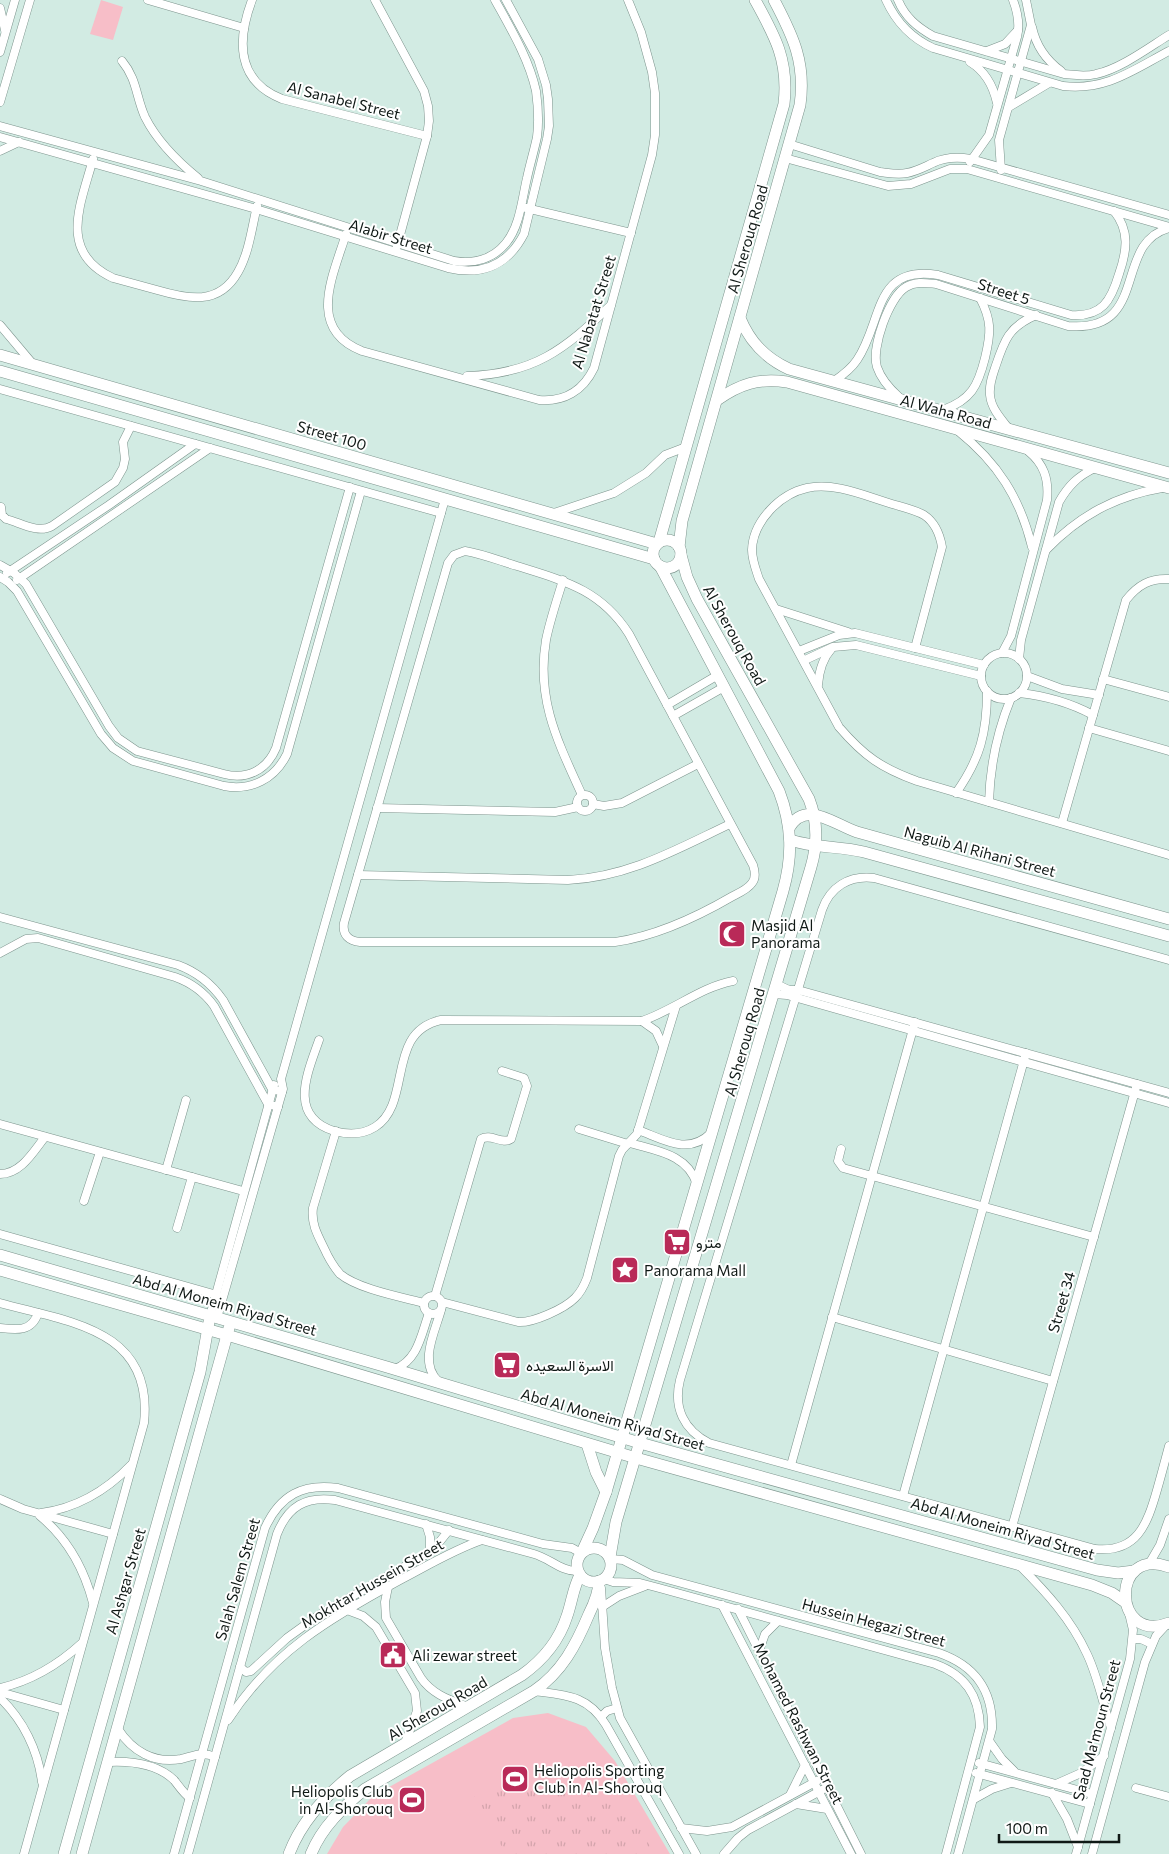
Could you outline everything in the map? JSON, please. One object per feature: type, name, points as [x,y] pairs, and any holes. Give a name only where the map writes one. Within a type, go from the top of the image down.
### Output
[{"type":"street","points":[[0,52],[15,0]]},
{"type":"street","points":[[0,102],[30,0]]},
{"type":"street","points":[[148,0],[244,28]]},
{"type":"street","name":"Al Sanabel Street","points":[[252,0],[244,28],[244,58],[247,69],[257,84],[271,95],[427,136]]},
{"type":"street","points":[[375,0],[424,91],[429,113],[427,136],[396,252]]},
{"type":"street","name":"Alabir Street","points":[[0,137],[256,209],[458,271],[488,268],[506,258],[520,243],[526,229],[547,139],[549,119],[548,99],[538,59],[506,0]]},
{"type":"street","name":"Al Nabatat Street","points":[[348,227],[327,296],[327,308],[329,319],[338,334],[348,344],[362,351],[539,400],[558,399],[568,396],[583,385],[594,368],[652,155],[655,93],[648,52],[642,32],[628,0]]},
{"type":"street","name":"Al Sherouq Road","points":[[658,543],[784,104],[785,89],[782,58],[772,30],[755,0]]},
{"type":"street","name":"Al Sherouq Road","points":[[610,1558],[615,1527],[816,845],[817,834],[814,814],[805,792],[697,598],[687,577],[680,551],[682,521],[800,105],[802,74],[795,44],[774,0]]},
{"type":"street","points":[[886,0],[895,17],[916,38],[933,48],[1018,74],[1077,88],[1105,84],[1169,51]]},
{"type":"street","points":[[898,0],[907,16],[923,30],[943,40],[1064,74],[1088,75],[1111,70],[1169,35]]},
{"type":"street","points":[[967,169],[971,159],[989,135],[1008,70],[1019,28],[1018,12],[1013,0]]},
{"type":"street","points":[[1026,0],[1035,39],[1042,52],[1064,74]]},
{"type":"street","name":"Alabir Street","points":[[0,126],[201,181],[454,260],[462,262],[479,260],[494,254],[506,242],[514,228],[536,138],[538,108],[534,85],[528,64],[498,1]]},
{"type":"street","points":[[0,8],[6,32]]},
{"type":"street","points":[[999,178],[1001,168],[1000,140],[1032,25]]},
{"type":"street","points":[[985,51],[1005,44],[1019,28]]},
{"type":"street","points":[[961,57],[972,63],[986,76],[995,92],[998,104]]},
{"type":"street","points":[[122,61],[133,77],[145,116],[152,130],[175,157],[201,181]]},
{"type":"street","points":[[1009,107],[1049,82]]},
{"type":"street","points":[[0,151],[19,142]]},
{"type":"street","points":[[789,144],[880,172],[893,174],[914,171],[942,159],[971,159],[1169,215]]},
{"type":"street","points":[[96,152],[79,211],[77,234],[80,246],[89,261],[102,273],[113,278],[183,298],[198,298],[214,294],[228,285],[238,272],[246,250],[259,199]]},
{"type":"street","points":[[785,158],[888,186],[911,184],[950,169],[967,169],[1169,228]]},
{"type":"street","points":[[520,206],[631,233]]},
{"type":"street","points":[[1114,211],[1123,227],[1126,239],[1143,246],[1153,236],[1169,228]]},
{"type":"street","name":"Street 5","points":[[834,381],[851,367],[863,349],[879,304],[886,292],[896,281],[909,274],[924,272],[938,275],[1061,312],[1082,315],[1092,313],[1110,300],[1125,256],[1126,239]]},
{"type":"street","name":"Street 5","points":[[875,352],[889,309],[896,296],[907,286],[922,282],[970,294],[1057,322],[1079,327],[1090,325],[1110,316],[1124,300],[1136,260],[1143,246]]},
{"type":"street","points":[[970,294],[972,285]]},
{"type":"street","points":[[943,410],[965,399],[980,380],[990,340],[990,329],[989,318],[980,298]]},
{"type":"street","points":[[460,377],[504,373],[543,359],[578,337],[612,304]]},
{"type":"street","points":[[1057,322],[1061,312]]},
{"type":"street","points":[[1009,429],[994,409],[990,396],[991,383],[1002,346],[1007,336],[1025,320],[1036,316]]},
{"type":"street","name":"Al Waha Road","points":[[740,318],[754,344],[777,364],[802,373],[1169,473]]},
{"type":"street","points":[[0,325],[34,365]]},
{"type":"street","points":[[863,349],[875,352],[877,366],[882,379],[890,390],[901,399]]},
{"type":"street","name":"Street 100","points":[[0,355],[551,514],[658,543]]},
{"type":"street","name":"Street 100","points":[[0,371],[657,562]]},
{"type":"street","points":[[799,386],[802,373]]},
{"type":"street","name":"Al Waha Road","points":[[717,400],[734,388],[753,382],[773,380],[1168,488]]},
{"type":"street","points":[[0,389],[441,513]]},
{"type":"street","points":[[926,421],[930,407]]},
{"type":"street","points":[[1,507],[5,518],[39,529],[49,528],[115,482],[121,473],[124,463],[123,442],[131,426]]},
{"type":"street","points":[[954,429],[974,444],[1006,481],[1021,510],[1032,553]]},
{"type":"street","points":[[1002,653],[1011,636],[1047,500],[1048,485],[1044,470],[1028,449],[1035,436]]},
{"type":"street","points":[[195,444],[1,577],[17,591],[101,734],[113,748],[133,760],[231,787],[245,787],[258,783],[270,776],[284,760],[292,738],[361,491]]},
{"type":"street","points":[[551,514],[614,493],[646,473],[665,455],[686,447]]},
{"type":"street","points":[[11,584],[210,448]]},
{"type":"street","points":[[1151,468],[1169,464]]},
{"type":"street","points":[[1019,659],[1021,640],[1059,502],[1065,491],[1084,473],[1095,468]]},
{"type":"street","points":[[915,648],[942,548],[940,535],[934,524],[924,516],[842,489],[824,486],[806,488],[789,495],[774,506],[755,534],[752,549],[754,565],[759,579],[839,727],[873,761],[894,773],[956,793],[1169,855]]},
{"type":"street","points":[[0,565],[20,577],[28,588],[109,726],[118,738],[137,751],[230,775],[241,776],[253,773],[267,763],[274,753],[288,712],[350,487]]},
{"type":"street","points":[[1044,555],[1073,524],[1099,508],[1143,491],[1168,488]]},
{"type":"street","points":[[100,494],[115,513]]},
{"type":"street","points":[[218,1295],[278,1107],[283,1086],[281,1079],[445,499]]},
{"type":"street","points":[[65,518],[72,530]]},
{"type":"street","points":[[668,540],[672,541],[680,551],[677,563],[674,566],[664,568],[657,562],[653,551],[658,543],[668,540]]},
{"type":"street","points":[[459,552],[471,552],[563,580],[593,595],[617,618],[629,634],[755,870],[754,879],[750,887],[711,909],[684,921],[624,941],[356,942],[346,935],[343,927],[450,558],[459,552]]},
{"type":"street","points":[[1032,553],[1044,555]]},
{"type":"street","name":"Al Sherouq Road","points":[[582,1553],[594,1528],[606,1492],[788,875],[790,828],[779,791],[657,562]]},
{"type":"street","points":[[1062,823],[1126,600],[1134,590],[1146,582],[1158,578],[1169,579]]},
{"type":"street","points":[[563,580],[546,638],[544,683],[552,727],[582,795]]},
{"type":"street","points":[[776,609],[855,633],[984,665]]},
{"type":"street","points":[[313,621],[323,624]]},
{"type":"street","points":[[799,651],[839,635],[855,633]]},
{"type":"street","points":[[804,660],[833,647],[856,645],[981,676]]},
{"type":"street","points":[[818,687],[821,665],[833,647]]},
{"type":"street","points":[[956,793],[968,775],[984,735],[987,714],[987,691],[981,676],[984,665],[989,659],[1002,653],[1019,659],[1025,667],[1027,676],[1026,682],[1019,693],[1011,698],[998,698],[987,691]]},
{"type":"street","points":[[666,705],[718,675]]},
{"type":"street","points":[[1027,676],[1062,689],[1099,695]]},
{"type":"street","points":[[1103,679],[1169,697]]},
{"type":"street","points":[[672,716],[724,687]]},
{"type":"street","points":[[1019,693],[1058,699],[1093,715]]},
{"type":"street","points":[[989,802],[994,749],[1011,698]]},
{"type":"street","points":[[1089,728],[1169,751]]},
{"type":"street","points":[[593,804],[610,806],[622,803],[698,764]]},
{"type":"street","points":[[582,795],[589,796],[593,804]]},
{"type":"street","points":[[578,807],[577,800],[582,795]]},
{"type":"street","points":[[377,808],[555,812],[578,807],[582,810],[587,810],[593,804]]},
{"type":"street","points":[[790,828],[799,817],[814,814]]},
{"type":"street","name":"Naguib Al Rihani Street","points":[[814,814],[820,815],[849,830],[1169,919]]},
{"type":"street","points":[[358,875],[568,880],[595,878],[622,872],[650,862],[730,824]]},
{"type":"street","name":"Naguib Al Rihani Street","points":[[790,840],[845,848],[884,857],[1169,936]]},
{"type":"street","points":[[884,857],[887,841]]},
{"type":"street","points":[[1006,891],[1010,875]]},
{"type":"street","points":[[1169,960],[874,878],[858,878],[838,886],[824,903],[680,1380],[677,1399],[682,1417],[693,1432],[709,1442],[1095,1550],[1110,1549],[1126,1544],[1138,1535],[1147,1522],[1169,1446]]},
{"type":"street","points":[[0,917],[178,965],[200,976],[213,987],[223,1000],[272,1089],[282,1092]]},
{"type":"street","points":[[58,944],[61,933]]},
{"type":"street","points":[[0,954],[20,942],[32,938],[44,939],[175,977],[200,990],[214,1006],[268,1104],[278,1107]]},
{"type":"street","points":[[319,1040],[305,1082],[304,1097],[308,1110],[317,1121],[336,1131],[349,1134],[362,1132],[374,1127],[384,1119],[390,1108],[408,1044],[416,1032],[434,1021],[642,1020],[716,986],[733,981]]},
{"type":"street","points":[[756,984],[775,989],[787,995],[796,994],[915,1022],[1169,1093]]},
{"type":"street","points":[[796,994],[913,1031],[1169,1103]]},
{"type":"street","points":[[439,1302],[434,1315],[424,1309],[424,1303],[430,1296],[439,1302],[523,1322],[538,1319],[571,1302],[579,1293],[587,1278],[619,1156],[635,1137],[638,1130],[676,1006]]},
{"type":"street","points":[[642,1020],[656,1031],[663,1046]]},
{"type":"street","points":[[791,1465],[915,1022]]},
{"type":"street","points":[[903,1496],[1026,1053]]},
{"type":"street","points":[[440,1383],[430,1371],[428,1360],[439,1302],[481,1139],[486,1136],[506,1142],[512,1139],[528,1086],[524,1078],[502,1071]]},
{"type":"street","points":[[213,1317],[244,1191],[272,1089],[274,1084],[281,1079]]},
{"type":"street","name":"Street 34","points":[[1012,1527],[1137,1084]]},
{"type":"street","points":[[166,1170],[186,1100]]},
{"type":"street","points":[[0,1124],[244,1191]]},
{"type":"street","points":[[579,1129],[678,1159],[692,1171],[697,1184]]},
{"type":"street","points":[[638,1130],[684,1145],[697,1143],[712,1131]]},
{"type":"street","points":[[336,1131],[313,1208],[312,1220],[320,1240],[336,1268],[347,1279],[361,1285],[424,1303]]},
{"type":"street","points":[[0,1174],[8,1174],[19,1168],[45,1137]]},
{"type":"street","points":[[841,1149],[838,1161],[840,1165],[872,1176],[1094,1237]]},
{"type":"street","points":[[84,1201],[100,1152]]},
{"type":"street","points":[[177,1228],[192,1177]]},
{"type":"street","points":[[0,1234],[218,1295]]},
{"type":"street","name":"Abd Al Moneim Riyad Street","points":[[0,1255],[391,1368],[622,1438],[1097,1570],[1111,1572],[1134,1571]]},
{"type":"street","name":"Abd Al Moneim Riyad Street","points":[[0,1270],[228,1335],[617,1453],[1018,1564],[1107,1591],[1127,1607],[1134,1617],[1146,1624],[1153,1626],[1168,1623]]},
{"type":"street","points":[[0,1303],[96,1330],[116,1344],[132,1362],[139,1376],[144,1391],[145,1407],[144,1423],[24,1854]]},
{"type":"street","points":[[0,1328],[21,1330],[34,1322],[38,1313]]},
{"type":"street","points":[[383,1381],[391,1368],[405,1364],[413,1356],[428,1313]]},
{"type":"street","name":"Al Ashgar Street","points":[[64,1854],[200,1372],[207,1329],[213,1317]]},
{"type":"street","points":[[832,1317],[1053,1381]]},
{"type":"street","points":[[82,1854],[231,1322]]},
{"type":"street","points":[[470,1407],[474,1394]]},
{"type":"street","points":[[587,1444],[596,1472],[606,1492]]},
{"type":"street","points":[[37,1513],[64,1508],[90,1498],[113,1483],[132,1464]]},
{"type":"street","name":"Salah Salem Street","points":[[174,1854],[265,1528],[270,1516],[278,1505],[288,1497],[312,1487],[338,1488],[543,1544],[572,1548],[582,1553]]},
{"type":"street","name":"Salah Salem Street","points":[[188,1854],[277,1534],[282,1522],[294,1508],[310,1500],[323,1498],[541,1556],[563,1569],[579,1573]]},
{"type":"street","points":[[0,1499],[8,1504],[37,1513],[113,1534]]},
{"type":"street","points":[[859,1519],[863,1505]]},
{"type":"street","points":[[37,1513],[57,1532],[73,1553],[86,1578],[93,1604]]},
{"type":"street","points":[[1127,1607],[1124,1595],[1126,1582],[1134,1571],[1149,1564],[1164,1548],[1169,1519]]},
{"type":"street","points":[[426,1524],[430,1537],[430,1551]]},
{"type":"street","name":"Mokhtar Hussein Street","points":[[240,1667],[243,1671],[250,1672],[287,1638],[319,1615],[430,1551],[449,1530]]},
{"type":"street","name":"Mokhtar Hussein Street","points":[[223,1728],[247,1694],[275,1662],[307,1636],[347,1610],[457,1549],[483,1540]]},
{"type":"street","points":[[311,1854],[327,1825],[365,1789],[534,1691],[556,1673],[570,1654],[602,1580],[611,1570],[610,1558],[602,1549],[587,1549],[582,1553],[577,1562],[579,1573],[588,1581],[602,1580]]},
{"type":"street","name":"Hussein Hegazi Street","points":[[610,1558],[623,1560],[652,1576],[951,1658],[972,1672],[986,1693],[992,1717],[990,1742],[958,1854]]},
{"type":"street","points":[[1018,1564],[1051,1597],[1073,1628],[1088,1655],[1111,1728]]},
{"type":"street","points":[[1149,1564],[1169,1567]]},
{"type":"street","points":[[1107,1591],[1112,1580],[1111,1572]]},
{"type":"street","name":"Al Sherouq Road","points":[[289,1854],[306,1822],[331,1792],[350,1776],[522,1676],[545,1655],[562,1630],[568,1616],[579,1573]]},
{"type":"street","points":[[602,1580],[604,1648],[620,1718],[696,1854]]},
{"type":"street","name":"Hussein Hegazi Street","points":[[602,1580],[648,1585],[935,1664],[956,1675],[972,1693],[980,1715],[979,1733],[946,1854]]},
{"type":"street","points":[[602,1607],[624,1593],[648,1585]]},
{"type":"street","points":[[388,1587],[385,1602],[386,1618],[421,1678],[432,1691],[440,1696],[468,1707]]},
{"type":"street","points":[[735,1598],[735,1609]]},
{"type":"street","name":"Mohamed Rashwan Street","points":[[722,1605],[851,1854]]},
{"type":"street","name":"Saad Ma'moun Street","points":[[1077,1850],[1130,1659],[1133,1639],[1132,1620],[1127,1607]]},
{"type":"street","name":"Mohamed Rashwan Street","points":[[735,1609],[759,1651],[861,1854]]},
{"type":"street","points":[[347,1610],[363,1616],[376,1627],[415,1692],[417,1711],[405,1744]]},
{"type":"street","points":[[759,1651],[765,1634],[778,1620]]},
{"type":"street","name":"Saad Ma'moun Street","points":[[1092,1854],[1145,1662],[1160,1629],[1168,1623]]},
{"type":"street","points":[[1133,1639],[1144,1640],[1152,1644]]},
{"type":"street","points":[[0,1688],[40,1673],[62,1660],[82,1643]]},
{"type":"street","points":[[117,1667],[134,1671]]},
{"type":"street","points":[[534,1691],[580,1699],[595,1710],[601,1717],[680,1854]]},
{"type":"street","points":[[0,1692],[64,1710]]},
{"type":"street","points":[[0,1698],[12,1710],[27,1734],[38,1760],[42,1787]]},
{"type":"street","points":[[601,1717],[607,1711],[617,1708]]},
{"type":"street","points":[[118,1729],[131,1746],[140,1752],[158,1759],[179,1759],[202,1753],[215,1757]]},
{"type":"street","points":[[990,1742],[1002,1759],[1017,1773]]},
{"type":"street","points":[[386,1756],[396,1771]]},
{"type":"street","points":[[1056,1784],[1081,1773],[1104,1756]]},
{"type":"street","points":[[972,1761],[1092,1794]]},
{"type":"street","points":[[109,1762],[128,1762],[156,1768],[173,1780],[190,1798]]},
{"type":"street","points":[[790,1795],[805,1765]]},
{"type":"street","points":[[969,1771],[1090,1804]]},
{"type":"street","points":[[681,1828],[707,1831],[732,1826],[823,1777]]},
{"type":"street","points":[[974,1798],[992,1789],[1012,1783]]},
{"type":"street","points":[[724,1854],[748,1830],[828,1787]]},
{"type":"street","points":[[1136,1788],[1169,1797]]},
{"type":"street","points":[[1052,1793],[1067,1819],[1077,1850]]},
{"type":"street","points":[[796,1804],[827,1809]]},
{"type":"green space","points":[[101,0],[123,7],[113,40],[90,34]]},
{"type":"green space","name":"Heliopolis Sporting Club in Al-Shorouq","points":[[548,1713],[586,1727],[615,1761],[670,1854],[327,1854],[343,1827],[373,1796],[513,1718]]},
{"type":"green space","points":[[515,1774],[630,1808],[654,1854],[507,1854],[470,1799]]},
{"type":"place","name":"Masjid Al Panorama","points":[[732,934]]},
{"type":"place","name":"مترو","points":[[677,1242]]},
{"type":"place","name":"Panorama Mall","points":[[625,1270]]},
{"type":"place","name":"الاسرة السعيده","points":[[507,1365]]},
{"type":"place","name":"Ali zewar street","points":[[393,1655]]},
{"type":"place","name":"Heliopolis Sporting Club in Al-Shorouq","points":[[515,1779]]},
{"type":"place","name":"Heliopolis Club in Al-Shorouq","points":[[412,1800]]}]
